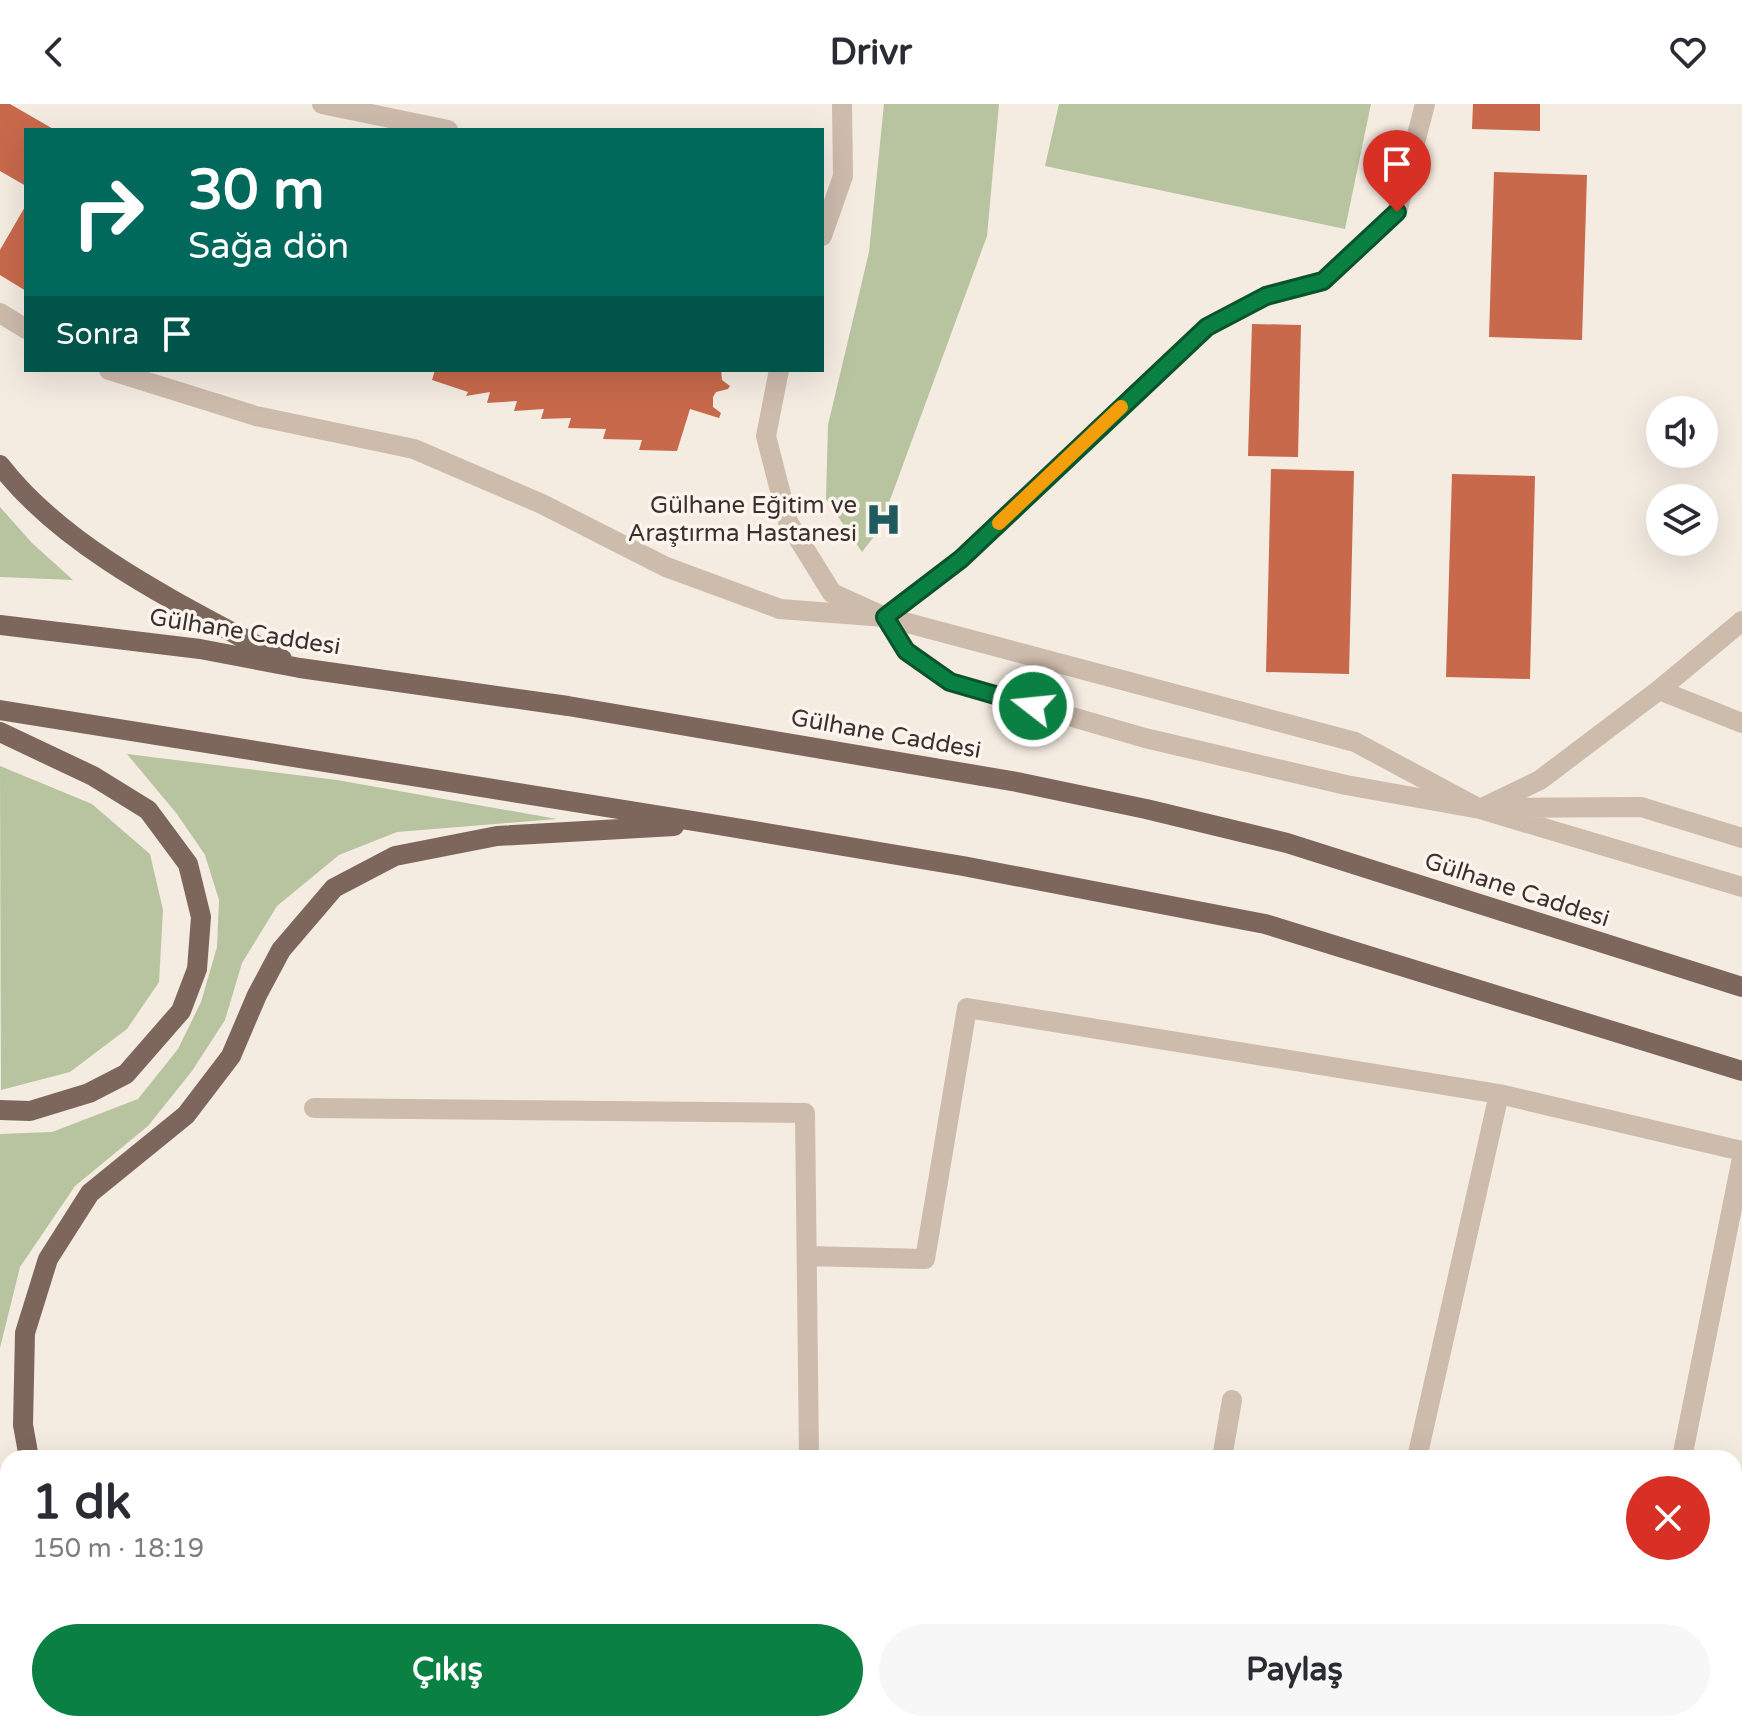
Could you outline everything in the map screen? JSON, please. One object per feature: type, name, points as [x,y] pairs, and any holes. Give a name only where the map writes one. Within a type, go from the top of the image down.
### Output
[{"type":"main road","points":[[0,465],[37,504],[88,545],[174,600],[300,668]]},
{"type":"main road","name":"Gülhane Caddesi","points":[[0,625],[200,649],[300,668],[568,706],[1017,782],[1287,843],[1742,987]]},
{"type":"main road","points":[[0,710],[963,866],[1265,924],[1742,1071]]},
{"type":"main road","points":[[0,732],[93,776],[148,810],[188,864],[201,917],[197,969],[181,1011],[126,1074],[89,1093],[30,1111],[0,1110]]},
{"type":"main road","points":[[28,1450],[23,1425],[25,1333],[48,1259],[90,1193],[186,1115],[231,1056],[257,995],[281,950],[334,888],[395,856],[497,836],[712,824]]},
{"type":"street","points":[[322,104],[438,128]]},
{"type":"street","points":[[824,230],[843,176],[842,104]]},
{"type":"street","points":[[115,372],[256,416],[414,449],[542,504],[666,567],[780,609],[885,617],[961,559],[1207,327],[1266,296],[1323,281],[1397,212],[1425,104]]},
{"type":"street","points":[[0,313],[24,328]]},
{"type":"street","points":[[779,372],[766,436],[788,522],[832,593],[885,617],[1355,742],[1480,809],[1641,807],[1742,838]]},
{"type":"street","points":[[885,617],[906,651],[950,682],[1145,738],[1346,785],[1480,809],[1742,887]]},
{"type":"street","points":[[1480,809],[1540,780],[1659,690],[1742,621]]},
{"type":"street","points":[[1659,690],[1742,723]]},
{"type":"street","points":[[807,1256],[925,1259],[967,1008],[1499,1094],[1742,1151]]},
{"type":"street","points":[[1419,1450],[1499,1094]]},
{"type":"street","points":[[314,1108],[805,1113],[809,1450]]},
{"type":"street","points":[[1684,1450],[1742,1158]]},
{"type":"street","points":[[1223,1450],[1232,1400]]},
{"type":"green space","points":[[884,104],[999,104],[987,236],[879,530],[862,552],[826,499],[828,425],[869,252]]},
{"type":"green space","points":[[1059,104],[1371,104],[1345,229],[1045,166]]},
{"type":"green space","points":[[0,507],[32,543],[73,580],[0,577]]},
{"type":"green space","points":[[127,754],[337,780],[557,819],[397,832],[339,855],[277,906],[242,963],[225,1020],[192,1071],[148,1126],[75,1186],[20,1267],[0,1348],[0,1134],[52,1132],[138,1099],[178,1049],[201,1002],[217,947],[219,900],[205,855],[177,814]]},
{"type":"green space","points":[[0,766],[92,804],[150,854],[163,910],[159,982],[127,1029],[70,1072],[1,1090]]},
{"type":"building","points":[[0,104],[10,104],[52,128],[24,128],[24,185],[0,171]]},
{"type":"building","points":[[1473,104],[1540,104],[1540,131],[1472,129]]},
{"type":"building","points":[[1494,172],[1587,175],[1582,340],[1489,337]]},
{"type":"building","points":[[24,208],[24,290],[0,275],[0,250]]},
{"type":"building","points":[[1252,324],[1301,325],[1298,457],[1248,456]]},
{"type":"building","points":[[434,372],[721,372],[722,380],[730,386],[716,392],[713,397],[713,407],[721,413],[719,418],[690,409],[677,451],[639,450],[642,440],[603,439],[606,429],[568,428],[571,418],[541,419],[544,409],[514,411],[517,401],[487,403],[490,392],[466,396],[468,392],[432,380]]},
{"type":"building","points":[[1271,469],[1354,471],[1349,674],[1266,672]]},
{"type":"building","points":[[1452,474],[1535,476],[1530,679],[1446,677]]},
{"type":"slow traffic","points":[[999,523],[1121,407]]},
{"type":"place","name":"Gülhane Eğitim ve Araştırma Hastanesi","points":[[883,519]]},
{"type":"route","points":[[1033,706],[950,682],[906,651],[885,617],[961,559],[1207,327],[1266,296],[1323,281],[1397,212]]}]
